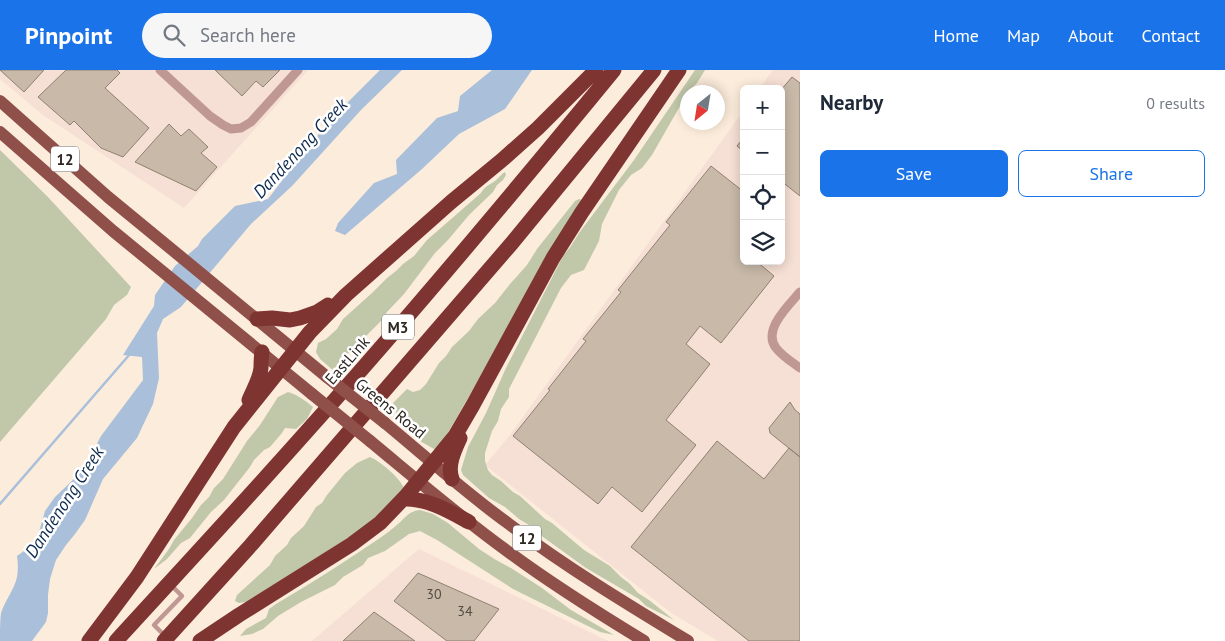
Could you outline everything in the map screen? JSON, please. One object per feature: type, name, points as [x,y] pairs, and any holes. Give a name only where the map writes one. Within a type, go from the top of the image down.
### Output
[{"type":"highway","points":[[89,641],[137,576],[234,428],[314,328],[346,295],[531,134],[596,70]]},
{"type":"highway","name":"EastLink","points":[[116,641],[366,364],[486,225],[614,70]]},
{"type":"highway","name":"M3","points":[[166,639],[251,545],[512,243],[654,70]]},
{"type":"highway","points":[[200,641],[352,544],[380,523],[404,499],[455,436],[553,258],[582,212],[679,70]]},
{"type":"highway","points":[[257,319],[290,320],[310,316],[346,295]]},
{"type":"highway","points":[[234,428],[259,377],[262,352]]},
{"type":"highway","points":[[452,479],[450,468],[453,456],[474,404]]},
{"type":"highway","points":[[404,499],[413,499],[432,504],[469,522]]},
{"type":"main road","name":"Greens Road","points":[[0,101],[108,197],[507,523],[606,591],[688,641]]},
{"type":"main road","name":"12","points":[[0,132],[71,196],[155,266],[469,522],[547,580],[644,641]]},
{"type":"street","points":[[160,70],[210,116],[231,129],[241,128],[251,122],[298,70]]},
{"type":"street","points":[[800,292],[774,326],[772,339],[775,347],[800,368]]},
{"type":"lane","points":[[166,639],[154,625],[182,596],[169,583]]},
{"type":"shaded area","points":[[0,70],[308,70],[184,208],[43,115],[0,79]]},
{"type":"shaded area","points":[[773,70],[800,70],[800,641],[718,641],[670,612],[485,465],[510,435],[740,116],[740,265],[785,265],[785,85],[762,85]]},
{"type":"shaded area","points":[[419,549],[608,641],[312,641]]},
{"type":"green space","points":[[695,70],[705,70],[695,85],[685,85]]},
{"type":"green space","points":[[680,92],[680,106],[652,155],[642,168],[631,175],[619,190],[602,224],[599,241],[584,270],[571,275],[561,288],[509,389],[509,397],[501,409],[498,421],[492,431],[485,453],[485,461],[492,475],[584,550],[610,566],[638,593],[674,620],[646,606],[639,599],[586,568],[505,507],[489,498],[463,475],[461,470],[468,447],[563,256],[634,160]]},
{"type":"green space","points":[[0,150],[47,196],[131,287],[127,295],[114,305],[106,319],[0,442]]},
{"type":"green space","points":[[505,172],[506,175],[503,180],[493,192],[469,215],[435,253],[381,321],[362,342],[345,356],[334,371],[320,359],[316,352],[318,343],[326,339],[337,329],[343,319],[414,256],[427,240]]},
{"type":"green space","points":[[583,200],[439,448],[434,449],[420,441],[411,431],[400,424],[393,403],[407,389],[413,392],[420,390],[426,384],[452,347],[495,303],[527,265],[537,249],[575,201]]},
{"type":"green space","points":[[288,392],[302,398],[313,407],[307,419],[296,429],[285,428],[270,447],[254,460],[224,500],[211,512],[190,538],[181,543],[167,559],[154,569],[174,540],[223,479],[278,397]]},
{"type":"green space","points":[[370,457],[389,470],[404,488],[385,515],[246,602],[239,603],[235,601],[237,595],[270,565],[275,556],[304,526],[316,507],[322,503],[345,473],[357,463]]},
{"type":"green space","points":[[420,510],[433,514],[448,523],[479,549],[542,588],[571,610],[614,635],[600,632],[513,589],[420,531],[409,534],[385,551],[368,558],[363,565],[343,577],[335,585],[278,616],[263,629],[252,634],[240,636],[246,629],[266,618],[269,609],[276,604],[380,538],[410,513]]},
{"type":"water","points":[[380,70],[402,70],[361,110],[292,186],[251,224],[181,307],[163,319],[157,333],[159,378],[153,404],[137,438],[103,479],[85,520],[56,560],[50,579],[46,622],[32,641],[0,641],[1,613],[16,580],[17,556],[24,551],[33,551],[38,546],[39,532],[45,511],[55,497],[75,478],[88,461],[101,436],[143,380],[142,357],[123,355],[154,306],[155,295],[175,266],[198,246],[202,239],[235,206],[268,199],[309,145]]},
{"type":"water","points":[[492,70],[532,70],[505,109],[459,134],[422,169],[345,235],[335,231],[338,223],[374,183],[397,174],[396,160],[437,118],[458,111],[460,96]]},
{"type":"building","points":[[0,70],[44,70],[24,92]]},
{"type":"building","points":[[66,70],[117,70],[120,73],[105,88],[149,128],[123,157],[101,148],[74,121],[70,125],[38,97]]},
{"type":"building","points":[[215,70],[280,70],[263,87],[256,81],[242,96]]},
{"type":"building","points":[[792,77],[800,83],[800,196],[785,184],[785,85]]},
{"type":"building","points":[[169,124],[181,136],[189,129],[208,147],[201,153],[217,167],[196,191],[135,162]]},
{"type":"building","points":[[711,166],[740,189],[740,265],[761,265],[774,276],[721,343],[700,326],[686,344],[710,364],[666,420],[696,445],[642,512],[612,487],[598,504],[513,436],[586,341],[583,339],[621,292],[618,290],[670,225],[666,222]]},
{"type":"building","points":[[790,402],[800,414],[800,457],[770,433],[769,428]]},
{"type":"building","points":[[717,441],[764,479],[789,448],[800,457],[800,641],[749,641],[631,547]]},
{"type":"building","points":[[418,573],[499,609],[474,641],[447,641],[394,601]]},
{"type":"building","points":[[374,612],[415,641],[343,641]]},
{"type":"waterway","name":"Dandenong Creek","points":[[0,504],[130,354]]}]
